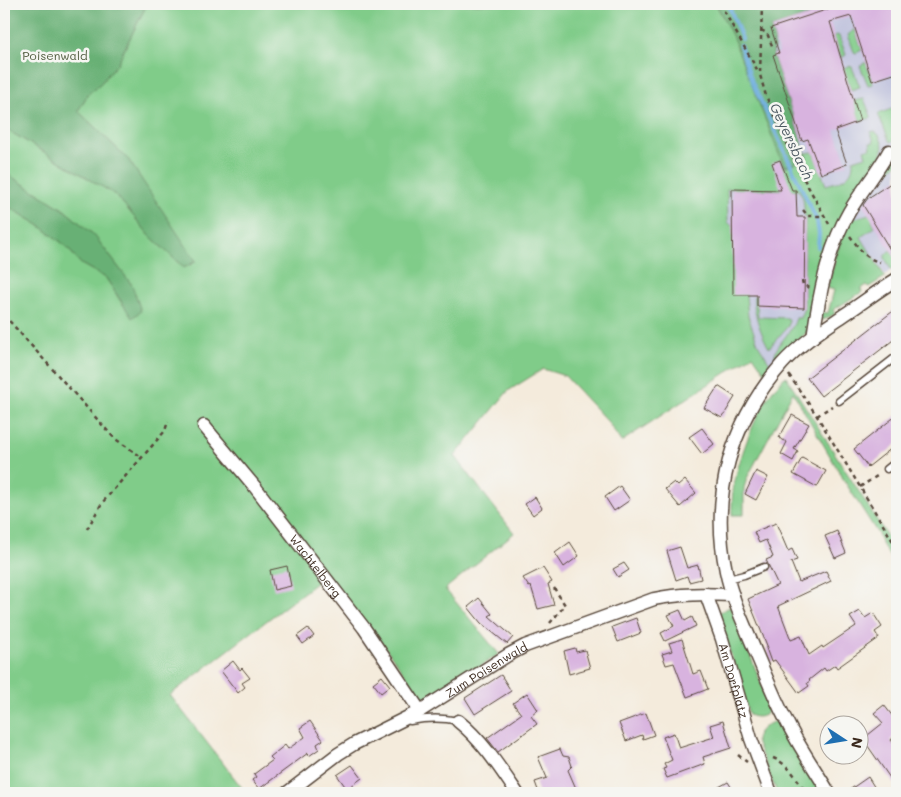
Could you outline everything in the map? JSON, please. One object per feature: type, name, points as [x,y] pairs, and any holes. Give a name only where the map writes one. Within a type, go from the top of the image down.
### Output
[{"type":"street","points":[[813,337],[820,294],[840,231],[849,212],[889,152]]},
{"type":"street","points":[[829,793],[786,721],[732,595],[723,550],[721,527],[724,482],[736,437],[745,416],[765,386],[786,360],[813,337],[897,278]]},
{"type":"street","name":"Wachtelberg","points":[[204,426],[255,486],[364,628],[420,711]]},
{"type":"street","points":[[706,594],[732,595]]},
{"type":"street","name":"Zum Poisenwald","points":[[287,793],[354,744],[420,711],[496,662],[525,646],[654,599],[669,596],[706,594]]},
{"type":"street","name":"Am Dorfplatz","points":[[706,594],[722,639],[750,739],[771,793]]},
{"type":"street","points":[[458,721],[494,759],[517,793]]},
{"type":"lane","points":[[839,401],[897,356]]},
{"type":"lane","points":[[887,469],[897,461]]},
{"type":"lane","points":[[728,579],[764,567]]},
{"type":"lane","points":[[394,724],[426,718],[458,721]]},
{"type":"path","points":[[720,4],[760,74]]},
{"type":"path","points":[[762,4],[760,74],[766,96],[800,172],[824,216],[868,258],[880,262]]},
{"type":"path","points":[[761,30],[767,33],[773,48]]},
{"type":"path","points":[[803,210],[807,215],[824,216]]},
{"type":"path","points":[[802,280],[803,284],[810,288]]},
{"type":"path","points":[[4,315],[114,438],[143,458]]},
{"type":"path","points":[[787,371],[817,416],[897,548]]},
{"type":"path","points":[[817,416],[839,401]]},
{"type":"path","points":[[87,529],[102,503],[165,431],[168,421]]},
{"type":"path","points":[[860,488],[887,469]]},
{"type":"path","points":[[539,641],[540,636],[565,605],[554,588]]},
{"type":"path","points":[[773,758],[785,764],[791,770],[806,793]]},
{"type":"shaded area","points":[[844,4],[897,4],[897,107],[878,114],[890,142],[894,141],[897,133],[897,272],[891,270],[885,275],[874,257],[847,227],[853,219],[847,212],[882,154],[883,145],[846,196],[826,185],[813,152],[806,153],[773,55],[775,40],[771,28]]},
{"type":"shaded area","points":[[727,189],[799,190],[803,198],[805,217],[804,308],[800,318],[796,318],[792,329],[779,345],[779,359],[771,368],[758,344],[748,316],[746,295],[728,223]]},
{"type":"green space","name":"Poisenwald","points":[[4,4],[147,4],[117,64],[100,84],[88,94],[78,111],[128,159],[196,261],[184,268],[150,236],[116,195],[4,128]]},
{"type":"green space","points":[[147,4],[716,4],[732,35],[784,166],[807,158],[806,153],[813,152],[826,185],[845,178],[851,171],[853,160],[866,156],[864,150],[871,148],[870,143],[874,142],[871,132],[874,131],[879,135],[883,145],[882,154],[858,193],[807,332],[779,359],[775,356],[775,352],[796,318],[800,318],[804,308],[805,218],[803,198],[799,190],[727,189],[728,222],[733,227],[746,295],[748,316],[758,344],[771,365],[766,374],[753,355],[621,442],[608,422],[565,376],[543,369],[508,391],[455,456],[514,533],[445,589],[499,654],[469,674],[423,699],[381,642],[325,576],[170,695],[246,793],[4,793],[4,204],[39,225],[66,246],[81,264],[106,278],[123,305],[132,285],[94,235],[63,209],[4,172],[4,128],[116,195],[150,236],[184,268],[195,262],[128,159],[78,111],[88,94],[100,84],[117,64]]},
{"type":"green space","points":[[716,4],[829,4],[831,8],[771,28],[775,40],[773,55],[807,158],[784,167],[732,35]]},
{"type":"green space","points":[[855,29],[862,50],[856,53],[848,35]]},
{"type":"green space","points":[[837,35],[846,55],[841,58],[834,36]]},
{"type":"green space","points":[[866,62],[873,84],[868,85],[860,66]]},
{"type":"green space","points":[[852,67],[860,87],[851,90],[843,68]]},
{"type":"green space","points":[[864,99],[871,118],[860,121],[853,101]]},
{"type":"green space","points":[[897,107],[897,133],[893,141],[890,142],[878,114]]},
{"type":"green space","points":[[893,152],[897,158],[897,164],[884,173],[883,171]]},
{"type":"green space","points":[[4,172],[63,209],[94,235],[132,285],[141,311],[132,318],[106,278],[81,264],[66,246],[39,225],[4,204]]},
{"type":"green space","points":[[897,195],[897,205],[872,221],[875,227],[861,237],[885,277],[869,287],[867,285],[861,289],[862,292],[833,310],[835,314],[823,320],[820,318],[820,312],[828,313],[834,290],[827,288],[844,231],[853,219],[869,214]]},
{"type":"green space","points":[[890,250],[897,260],[897,272],[891,270],[885,258],[885,255]]},
{"type":"green space","points":[[758,286],[758,317],[789,319],[788,326],[769,348],[756,317],[754,300]]},
{"type":"green space","points":[[786,376],[897,552],[897,569],[793,392],[747,478],[744,488],[744,515],[732,515],[734,484],[748,439],[768,397]]},
{"type":"green space","points":[[730,607],[766,696],[768,712],[762,716],[749,715],[718,613]]},
{"type":"green space","points":[[775,721],[779,723],[824,793],[777,793],[756,741],[760,731]]},
{"type":"building","points":[[844,4],[897,4],[897,73],[872,81],[851,16],[830,22],[860,121],[835,130],[847,164],[821,174],[808,139],[802,141],[773,55],[779,53],[771,28]]},
{"type":"building","points":[[780,160],[792,190],[796,190],[797,217],[805,217],[804,308],[757,306],[757,295],[733,295],[732,189],[781,190],[772,163]]},
{"type":"building","points":[[897,179],[897,261],[863,205],[868,198]]},
{"type":"building","points":[[897,308],[897,337],[821,396],[807,378]]},
{"type":"building","points":[[718,386],[735,397],[722,418],[704,408]]},
{"type":"building","points":[[792,415],[809,424],[794,449],[798,451],[793,461],[781,454],[787,442],[779,438]]},
{"type":"building","points":[[897,415],[897,444],[868,467],[854,449]]},
{"type":"building","points":[[702,428],[714,444],[702,454],[689,437]]},
{"type":"building","points":[[802,458],[826,471],[817,487],[793,474]]},
{"type":"building","points":[[756,471],[768,477],[756,500],[745,494]]},
{"type":"building","points":[[685,480],[696,493],[680,507],[665,489],[674,482],[678,486]]},
{"type":"building","points":[[620,486],[630,500],[614,511],[605,497]]},
{"type":"building","points":[[535,497],[542,508],[533,515],[525,504]]},
{"type":"building","points":[[776,523],[788,551],[792,549],[797,560],[791,562],[799,582],[826,571],[831,581],[778,606],[791,640],[801,636],[809,655],[856,626],[850,617],[860,611],[865,618],[873,613],[882,627],[875,632],[879,638],[837,668],[835,665],[826,671],[824,668],[809,680],[807,683],[809,686],[799,693],[775,660],[771,662],[766,648],[768,648],[748,599],[778,585],[766,560],[773,557],[766,540],[759,543],[754,532]]},
{"type":"building","points":[[837,531],[846,553],[835,558],[825,536]]},
{"type":"building","points":[[570,542],[579,556],[564,567],[555,553]]},
{"type":"building","points":[[680,547],[687,568],[698,565],[701,579],[689,582],[687,576],[676,580],[667,551]]},
{"type":"building","points":[[624,563],[629,570],[618,577],[613,569]]},
{"type":"building","points":[[287,566],[291,586],[274,590],[270,570]]},
{"type":"building","points":[[543,568],[552,582],[548,584],[554,605],[538,609],[531,586],[529,587],[523,578]]},
{"type":"building","points":[[479,598],[492,614],[489,616],[513,637],[507,644],[481,623],[468,607]]},
{"type":"building","points":[[680,610],[685,621],[692,617],[696,626],[665,641],[661,633],[674,626],[668,615]]},
{"type":"building","points":[[636,618],[641,633],[618,642],[612,627]]},
{"type":"building","points":[[308,628],[314,636],[303,644],[297,636]]},
{"type":"building","points":[[682,639],[693,674],[701,671],[708,689],[687,697],[674,663],[666,665],[662,654],[672,651],[669,643]]},
{"type":"building","points":[[575,648],[576,652],[585,650],[590,668],[569,674],[564,651]]},
{"type":"building","points":[[233,661],[250,678],[242,683],[245,687],[238,693],[221,671]]},
{"type":"building","points":[[501,675],[511,691],[475,714],[465,698]]},
{"type":"building","points":[[382,676],[390,686],[381,693],[373,683]]},
{"type":"building","points":[[527,693],[538,710],[531,716],[537,724],[498,752],[487,738],[521,714],[513,703]]},
{"type":"building","points":[[884,705],[897,722],[897,733],[891,740],[897,748],[897,788],[868,746],[868,735],[883,723],[874,713]]},
{"type":"building","points":[[646,713],[654,735],[643,739],[642,735],[626,741],[619,723]]},
{"type":"building","points":[[310,721],[323,740],[317,744],[319,749],[309,756],[308,753],[259,789],[252,780],[256,777],[254,774],[273,760],[270,757],[285,745],[288,749],[305,737],[300,728]]},
{"type":"building","points":[[723,721],[731,748],[703,757],[705,764],[667,778],[663,769],[666,768],[664,764],[672,760],[663,737],[674,733],[679,748],[714,737],[710,725]]},
{"type":"building","points":[[560,749],[563,756],[569,757],[572,766],[568,770],[578,793],[539,793],[535,782],[547,778],[538,757]]},
{"type":"building","points":[[352,765],[362,778],[347,789],[337,775]]},
{"type":"building","points":[[868,777],[878,793],[845,793]]},
{"type":"building","points":[[728,782],[735,793],[708,793]]},
{"type":"waterway","name":"Geyersbach","points":[[728,4],[742,39]]},
{"type":"waterway","name":"Geyersbach","points":[[740,45],[752,82],[817,221],[818,247]]}]
